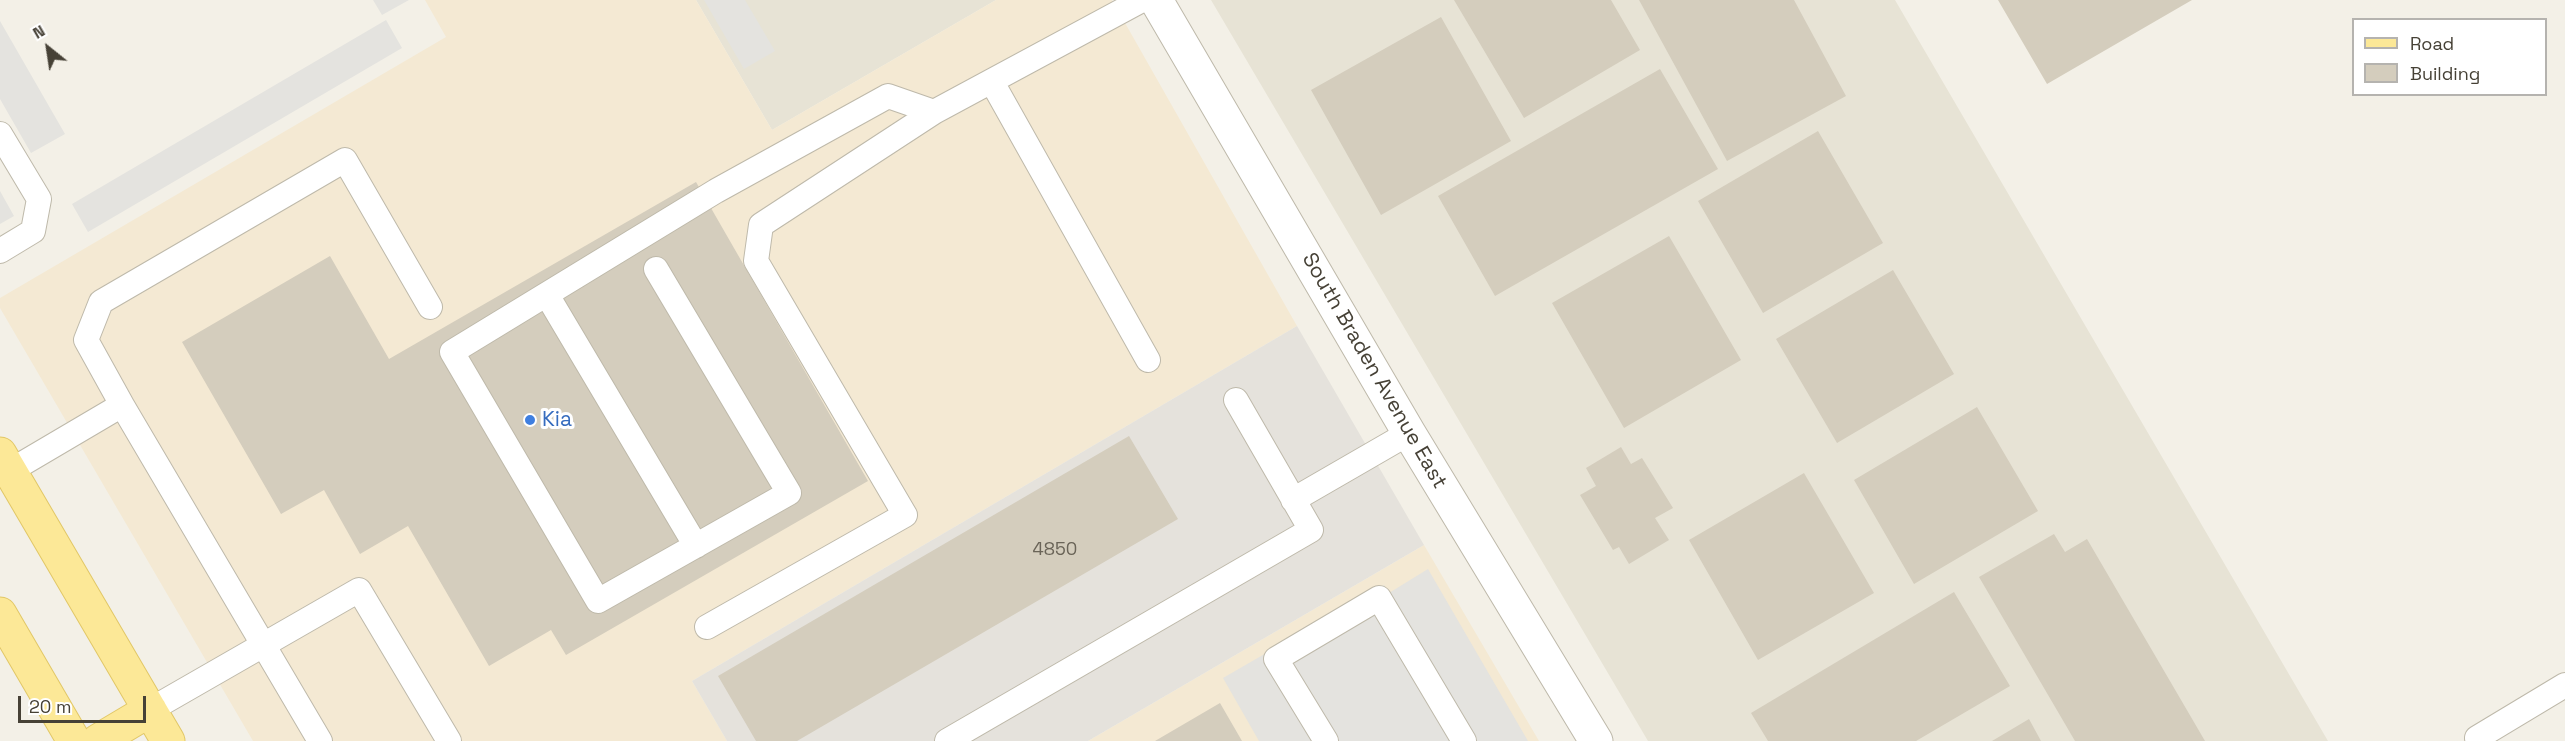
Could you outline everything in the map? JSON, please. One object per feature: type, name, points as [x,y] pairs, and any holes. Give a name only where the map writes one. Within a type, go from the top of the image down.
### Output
[{"type":"main road","points":[[5,462],[168,741]]},
{"type":"main road","points":[[0,614],[74,741]]},
{"type":"main road","points":[[98,741],[150,710]]},
{"type":"street","name":"South Braden Avenue East","points":[[1156,0],[1409,433],[1596,741]]},
{"type":"lane","points":[[707,627],[905,515],[756,261],[761,225],[934,112],[1142,0]]},
{"type":"lane","points":[[992,82],[1148,360]]},
{"type":"lane","points":[[656,269],[789,493],[598,601],[452,352],[716,191],[888,96],[934,112]]},
{"type":"lane","points":[[0,134],[39,199],[33,231],[0,251]]},
{"type":"lane","points":[[320,741],[86,340],[100,302],[345,160],[430,307]]},
{"type":"lane","points":[[547,295],[696,546]]},
{"type":"lane","points":[[947,741],[1311,530],[1236,400]]},
{"type":"lane","points":[[5,462],[122,405]]},
{"type":"lane","points":[[1293,500],[1409,433]]},
{"type":"lane","points":[[150,710],[359,590],[449,741]]},
{"type":"lane","points":[[1326,741],[1276,659],[1379,598],[1464,741]]},
{"type":"lane","points":[[2477,738],[2565,685]]},
{"type":"shaded area","points":[[373,0],[409,0],[382,15]]},
{"type":"shaded area","points":[[425,0],[696,0],[772,130],[996,0],[1112,0],[1297,326],[692,681],[727,741],[253,741],[0,308],[0,298],[446,37]]},
{"type":"shaded area","points":[[696,0],[996,0],[772,130]]},
{"type":"shaded area","points":[[704,0],[745,0],[775,51],[744,69]]},
{"type":"shaded area","points":[[1211,0],[1895,0],[2328,741],[1648,741]]},
{"type":"shaded area","points":[[386,20],[402,48],[88,232],[72,204]]},
{"type":"shaded area","points":[[0,21],[65,134],[31,153],[0,99]]},
{"type":"shaded area","points":[[0,191],[14,216],[0,224]]},
{"type":"shaded area","points":[[1297,326],[1424,545],[1088,741],[727,741],[692,681]]},
{"type":"shaded area","points":[[1424,545],[1539,741],[1088,741]]},
{"type":"shaded area","points":[[1428,569],[1528,741],[1259,741],[1223,678],[1384,585],[1389,593]]},
{"type":"building","points":[[1454,0],[1611,0],[1640,50],[1524,118]]},
{"type":"building","points":[[1639,0],[1794,0],[1846,96],[1727,161]]},
{"type":"building","points":[[1998,0],[2192,0],[2047,84]]},
{"type":"building","points":[[1441,17],[1511,141],[1381,215],[1311,90]]},
{"type":"building","points":[[1660,69],[1718,169],[1495,296],[1438,196]]},
{"type":"building","points":[[1818,131],[1883,243],[1763,313],[1698,201]]},
{"type":"building","name":"Kia","points":[[696,182],[868,481],[566,655],[551,630],[489,666],[408,526],[360,554],[324,490],[281,514],[182,342],[330,256],[389,359]]},
{"type":"building","points":[[1669,236],[1741,360],[1624,428],[1552,303]]},
{"type":"building","points":[[1893,270],[1954,374],[1837,443],[1776,339]]},
{"type":"building","points":[[1977,407],[2038,511],[1914,584],[1854,480]]},
{"type":"building","points":[[1129,436],[1178,519],[797,741],[756,741],[718,676]]},
{"type":"building","points":[[1621,447],[1631,464],[1642,458],[1673,508],[1655,518],[1669,540],[1629,564],[1619,547],[1613,550],[1580,495],[1596,486],[1586,468]]},
{"type":"building","points":[[1804,473],[1874,593],[1758,660],[1689,540]]},
{"type":"building","points":[[2054,534],[2065,552],[2087,539],[2205,741],[2075,741],[1979,577]]},
{"type":"building","points":[[1954,592],[2010,686],[1916,741],[1768,741],[1751,713]]},
{"type":"building","points":[[1220,703],[1242,741],[1155,741]]},
{"type":"building","points":[[2029,719],[2041,741],[1992,741]]},
{"type":"place","name":"Kia","points":[[530,420]]}]
